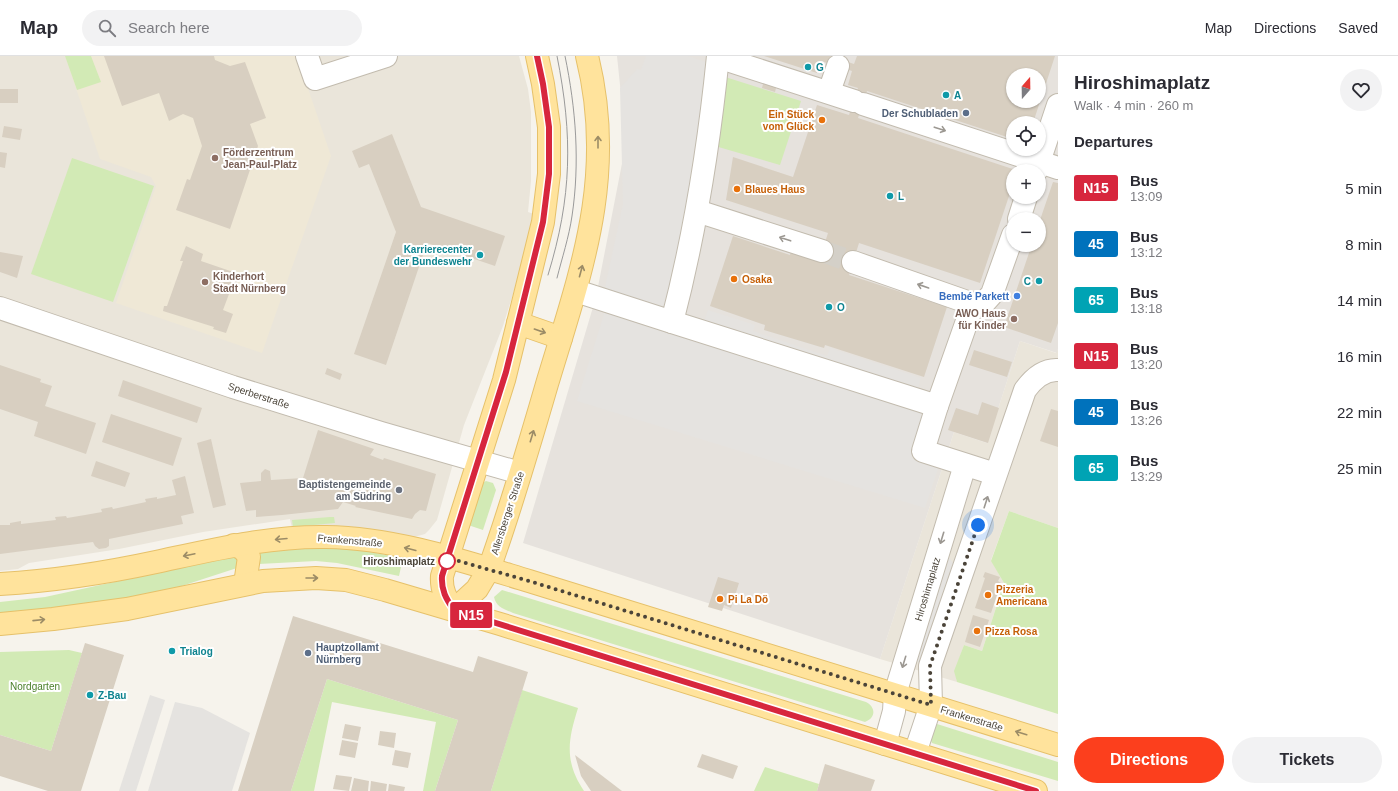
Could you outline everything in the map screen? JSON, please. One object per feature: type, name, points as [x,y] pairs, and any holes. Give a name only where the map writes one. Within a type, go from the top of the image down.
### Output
[{"type":"main road","points":[[454,610],[442,586],[448,558],[509,364],[541,234],[549,174],[549,127],[543,84],[537,56]]},
{"type":"main road","name":"Allersberger Straße","points":[[454,610],[477,590],[489,569],[576,291],[592,225],[597,181],[597,117],[587,56]]},
{"type":"main road","points":[[518,323],[561,338]]},
{"type":"main road","name":"Frankenstraße","points":[[0,584],[108,571],[234,545],[297,538],[349,538],[387,543],[489,569],[1058,745]]},
{"type":"main road","points":[[234,545],[243,549],[249,557],[245,584]]},
{"type":"main road","points":[[0,624],[53,619],[127,609],[245,584],[298,578],[346,580],[454,610],[1036,791]]},
{"type":"street","points":[[307,56],[315,79],[386,56]]},
{"type":"street","points":[[672,322],[698,211],[718,57],[829,92],[1035,164]]},
{"type":"street","points":[[829,92],[840,61]]},
{"type":"street","points":[[1045,164],[1058,105]]},
{"type":"street","points":[[698,211],[822,251]]},
{"type":"street","points":[[853,262],[973,304],[984,303],[992,294],[1007,252]]},
{"type":"street","points":[[576,291],[937,406]]},
{"type":"street","points":[[973,304],[937,406],[923,451],[995,474]]},
{"type":"street","name":"Sperberstraße","points":[[0,308],[233,387],[380,433],[520,473]]},
{"type":"street","points":[[915,753],[931,705],[930,666],[1025,390],[1034,379],[1043,373],[1058,370]]},
{"type":"street","name":"Hiroshimaplatz","points":[[885,744],[894,711],[895,694],[965,465]]},
{"type":"shaded area","points":[[0,56],[519,56],[528,89],[531,112],[531,181],[528,212],[534,214],[518,278],[503,326],[464,425],[437,520],[425,534],[414,537],[292,528],[290,519],[203,532],[119,549],[29,563],[18,569],[0,571]]},
{"type":"shaded area","name":"Förderzentrum Jean-Paul-Platz","points":[[65,56],[297,56],[331,156],[262,353],[116,303],[156,186],[151,177],[100,159]]},
{"type":"shaded area","points":[[617,56],[1058,56],[1057,353],[1020,341],[987,443],[954,432],[880,659],[523,543],[596,297],[626,143]]},
{"type":"shaded area","points":[[646,56],[688,56],[711,64],[687,242],[666,311],[604,292],[623,204],[620,88],[637,69],[641,70]]},
{"type":"shaded area","points":[[606,308],[699,337],[708,310],[755,325],[753,331],[827,356],[830,348],[921,378],[917,392],[929,396],[911,458],[939,466],[925,508],[577,401]]},
{"type":"shaded area","points":[[1020,341],[1056,353],[1058,349],[1058,528],[1009,511],[991,560],[1004,583],[982,651],[964,645],[955,671],[957,682],[880,659],[954,432],[987,443]]},
{"type":"shaded area","points":[[945,552],[954,564],[922,666],[913,657]]},
{"type":"shaded area","points":[[150,695],[165,700],[136,791],[119,791]]},
{"type":"shaded area","points":[[175,702],[202,708],[250,733],[232,791],[148,791]]},
{"type":"green space","points":[[65,56],[91,56],[101,82],[77,90]]},
{"type":"green space","points":[[722,76],[801,101],[780,165],[715,146]]},
{"type":"green space","points":[[72,158],[154,186],[113,302],[31,274]]},
{"type":"green space","points":[[486,481],[493,483],[496,490],[483,530],[468,525],[481,484]]},
{"type":"green space","points":[[1009,511],[1058,528],[1058,714],[957,682],[954,671],[964,645],[982,651],[1004,583],[991,561]]},
{"type":"green space","points":[[334,517],[335,523],[293,527],[292,520]]},
{"type":"green space","points":[[309,547],[360,550],[403,558],[399,576],[337,563],[316,561],[259,564],[258,553]]},
{"type":"green space","points":[[234,556],[238,558],[239,562],[237,568],[151,596],[0,616],[0,602],[45,597]]},
{"type":"green space","points":[[502,590],[866,702],[872,707],[873,715],[865,722],[513,613],[501,607],[495,600],[494,597]]},
{"type":"green space","name":"Nordgarten","points":[[69,650],[82,653],[51,751],[0,735],[0,652]]},
{"type":"green space","points":[[327,679],[458,720],[435,791],[423,791],[436,722],[332,702],[314,791],[291,791]]},
{"type":"green space","points":[[522,690],[578,708],[570,740],[570,750],[573,770],[584,791],[491,791]]},
{"type":"green space","points":[[937,724],[1058,762],[1058,781],[932,743],[929,736],[931,728]]},
{"type":"green space","points":[[765,767],[819,784],[817,791],[754,791]]},
{"type":"building","points":[[104,56],[214,56],[215,60],[230,66],[245,62],[266,118],[250,124],[258,146],[230,229],[176,210],[187,179],[190,180],[202,146],[193,118],[183,114],[169,121],[159,93],[122,106]]},
{"type":"building","points":[[764,56],[830,56],[854,64],[857,56],[1055,56],[1046,83],[1046,68],[1006,68],[1006,108],[1038,108],[1035,116],[1006,116],[1006,137],[867,91],[858,118],[1006,167],[1006,204],[980,283],[859,243],[849,275],[947,307],[924,377],[825,345],[824,348],[764,330],[765,325],[710,306],[733,236],[790,255],[791,251],[819,261],[828,233],[726,200],[733,157],[793,177],[817,105],[849,115],[858,88],[848,85],[852,71],[821,61],[817,73]]},
{"type":"building","points":[[764,80],[777,84],[775,92],[762,88]]},
{"type":"building","points":[[0,89],[18,89],[18,103],[0,103]]},
{"type":"building","points":[[4,126],[22,129],[20,140],[2,137]]},
{"type":"building","name":"Karrierecenter der Bundeswehr","points":[[392,134],[421,207],[505,236],[495,266],[427,243],[386,365],[354,354],[396,232],[369,164],[359,168],[352,151]]},
{"type":"building","points":[[0,152],[7,153],[5,168],[0,167]]},
{"type":"building","name":"C","points":[[1053,182],[1058,183],[1058,323],[1051,343],[1004,327],[1029,252],[1046,252],[1046,212],[1043,212]]},
{"type":"building","points":[[186,246],[203,254],[201,261],[239,274],[235,287],[232,286],[223,310],[233,314],[226,333],[213,329],[214,327],[163,311],[164,306],[167,306],[183,261],[180,261]]},
{"type":"building","points":[[0,252],[23,256],[17,278],[0,272]]},
{"type":"building","points":[[974,350],[1012,362],[1007,377],[969,365]]},
{"type":"building","points":[[0,365],[41,379],[40,382],[52,386],[45,406],[96,423],[86,454],[34,436],[38,422],[0,409]]},
{"type":"building","points":[[327,368],[342,374],[340,380],[325,374]]},
{"type":"building","points":[[123,380],[202,408],[197,423],[118,396]]},
{"type":"building","points":[[982,402],[999,408],[988,443],[948,430],[956,408],[978,415]]},
{"type":"building","points":[[1051,409],[1058,411],[1058,447],[1040,441]]},
{"type":"building","points":[[111,414],[182,438],[173,466],[102,442]]},
{"type":"building","points":[[318,430],[374,449],[370,455],[383,460],[384,458],[436,474],[426,511],[420,510],[412,519],[355,507],[356,506],[343,502],[338,509],[282,515],[256,517],[256,510],[246,511],[240,483],[261,481],[261,473],[265,469],[270,471],[271,480],[303,478]]},
{"type":"building","points":[[211,439],[226,505],[213,508],[197,443]]},
{"type":"building","points":[[96,461],[130,473],[125,487],[91,476]]},
{"type":"building","points":[[185,476],[194,513],[181,516],[183,524],[109,539],[109,546],[106,548],[99,549],[93,542],[0,554],[0,525],[10,525],[10,523],[21,521],[21,524],[56,520],[55,517],[66,516],[67,518],[102,512],[101,509],[112,507],[113,509],[146,502],[145,499],[157,497],[157,499],[176,495],[172,480]]},
{"type":"building","name":"Pizzeria Americana","points":[[985,572],[1000,577],[998,581],[1001,583],[991,613],[975,608],[985,578],[983,577]]},
{"type":"building","points":[[718,577],[739,583],[731,608],[724,605],[722,611],[708,607]]},
{"type":"building","name":"Pizza Rosa","points":[[973,615],[989,620],[980,647],[965,642]]},
{"type":"building","points":[[293,616],[473,672],[478,656],[528,672],[491,791],[435,791],[458,720],[327,679],[291,791],[238,791]]},
{"type":"building","name":"Z-Bau","points":[[85,643],[124,655],[81,791],[48,791],[0,776],[0,735],[51,751]]},
{"type":"building","points":[[345,724],[361,727],[358,741],[342,738]]},
{"type":"building","points":[[380,731],[396,733],[394,748],[378,745]]},
{"type":"building","points":[[342,740],[358,743],[355,758],[339,755]]},
{"type":"building","points":[[395,750],[411,753],[408,768],[392,765]]},
{"type":"building","points":[[702,754],[738,766],[733,779],[697,767]]},
{"type":"building","points":[[575,755],[622,791],[591,791],[581,776]]},
{"type":"building","points":[[825,764],[875,780],[871,791],[817,791]]},
{"type":"building","points":[[336,775],[352,777],[349,791],[333,789]]},
{"type":"building","points":[[354,778],[369,781],[368,791],[351,791]]},
{"type":"building","points":[[371,781],[387,784],[386,791],[370,791]]},
{"type":"building","points":[[389,784],[405,787],[404,791],[388,791]]},
{"type":"tunnel","points":[[822,251],[853,262]]},
{"type":"tram line","points":[[548,275],[562,219],[568,166],[566,113],[557,56]]},
{"type":"tram line","points":[[557,278],[571,224],[576,176],[576,136],[572,96],[565,56]]},
{"type":"bus line","name":"N15","points":[[537,56],[546,100],[550,151],[549,174],[543,222],[506,372],[442,576],[444,593],[454,610],[1036,791]]},
{"type":"place","name":"G","points":[[808,67]]},
{"type":"place","name":"A","points":[[946,95]]},
{"type":"place","name":"Der Schubladen","points":[[966,113]]},
{"type":"place","name":"Ein Stück vom Glück","points":[[822,120]]},
{"type":"place","name":"Förderzentrum Jean-Paul-Platz","points":[[215,158]]},
{"type":"place","name":"Blaues Haus","points":[[737,189]]},
{"type":"place","name":"L","points":[[890,196]]},
{"type":"place","name":"Karrierecenter der Bundeswehr","points":[[480,255]]},
{"type":"place","name":"Osaka","points":[[734,279]]},
{"type":"place","name":"C","points":[[1039,281]]},
{"type":"place","name":"Kinderhort Stadt Nürnberg","points":[[205,282]]},
{"type":"place","name":"Bembé Parkett","points":[[1017,296]]},
{"type":"place","name":"O","points":[[829,307]]},
{"type":"place","name":"AWO Haus für Kinder","points":[[1014,319]]},
{"type":"place","name":"Baptistengemeinde am Südring","points":[[399,490]]},
{"type":"place","name":"Hiroshimaplatz","points":[[447,561]]},
{"type":"place","name":"Pizzeria Americana","points":[[988,595]]},
{"type":"place","name":"Pi La Dö","points":[[720,599]]},
{"type":"place","name":"Pizza Rosa","points":[[977,631]]},
{"type":"place","name":"Trialog","points":[[172,651]]},
{"type":"place","name":"Hauptzollamt Nürnberg","points":[[308,653]]},
{"type":"place","name":"Z-Bau","points":[[90,695]]},
{"type":"route","points":[[447,561],[448,558],[489,569],[931,705],[930,666],[978,525]]}]
